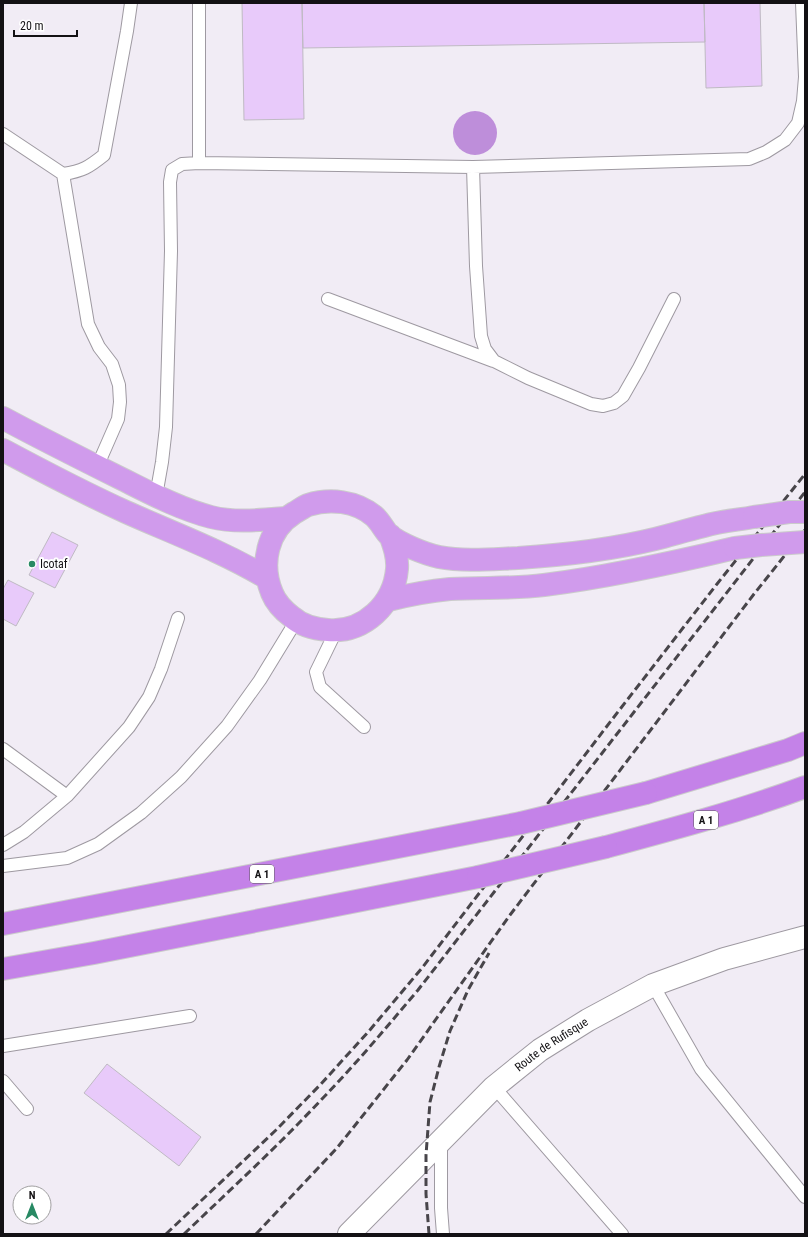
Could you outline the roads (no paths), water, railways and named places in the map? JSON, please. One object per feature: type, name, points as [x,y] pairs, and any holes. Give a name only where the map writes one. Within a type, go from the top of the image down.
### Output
[{"type":"highway","points":[[3,418],[97,467],[188,510],[212,517],[237,520],[286,518]]},
{"type":"highway","points":[[3,450],[81,491],[176,534],[212,548],[246,565],[267,578]]},
{"type":"highway","points":[[330,500],[354,504],[375,517],[390,535],[396,551],[397,568],[394,585],[388,600],[374,616],[356,626],[336,631],[316,629],[296,621],[283,610],[273,595],[267,578],[266,565],[267,552],[271,540],[286,518],[306,505],[330,500]]},
{"type":"highway","points":[[390,535],[412,548],[439,557],[500,559],[571,554],[654,539],[706,525],[789,512],[805,512]]},
{"type":"highway","points":[[388,600],[416,593],[451,589],[543,586],[598,578],[735,548],[761,544],[805,542]]},
{"type":"highway","name":"A 1","points":[[3,924],[521,823],[646,793],[788,750],[805,743]]},
{"type":"highway","name":"A 1","points":[[3,969],[102,952],[478,877],[684,827],[805,787]]},
{"type":"main road","name":"Route de Rufisque","points":[[349,1234],[494,1087],[546,1047],[588,1020],[653,985],[724,959],[805,937]]},
{"type":"lane","points":[[3,134],[63,174],[79,171],[92,165],[104,155],[131,3]]},
{"type":"lane","points":[[199,3],[199,163]]},
{"type":"lane","points":[[156,496],[166,426],[171,250],[170,182],[172,170],[182,164],[199,163],[473,167],[749,159],[766,152],[785,140],[798,123],[803,101],[805,77],[802,3]]},
{"type":"lane","points":[[473,167],[476,266],[481,336],[485,349],[494,361]]},
{"type":"lane","points":[[63,174],[88,324],[99,347],[112,364],[120,385],[118,419],[97,467]]},
{"type":"lane","points":[[328,299],[494,361],[528,378],[591,404],[603,406],[614,404],[623,396],[674,299]]},
{"type":"lane","points":[[3,844],[24,832],[67,796],[129,727],[149,697],[161,669],[178,618]]},
{"type":"lane","points":[[3,866],[68,858],[98,844],[141,813],[181,777],[228,726],[260,680],[296,621]]},
{"type":"lane","points":[[336,631],[316,672],[317,680],[320,687],[364,727]]},
{"type":"lane","points":[[3,749],[67,796]]},
{"type":"lane","points":[[653,985],[701,1069],[805,1197]]},
{"type":"lane","points":[[3,1046],[190,1016]]},
{"type":"lane","points":[[3,1080],[27,1109]]},
{"type":"lane","points":[[494,1087],[622,1234]]},
{"type":"lane","points":[[440,1141],[443,1234]]},
{"type":"railway","points":[[166,1234],[276,1130],[321,1084],[369,1031],[422,968],[717,584],[805,474]]},
{"type":"railway","points":[[184,1234],[334,1087],[418,990],[805,492]]},
{"type":"railway","points":[[256,1234],[337,1148],[407,1060],[510,915],[754,594],[805,530]]},
{"type":"railway","points":[[429,1234],[426,1194],[426,1155],[430,1102],[450,1031],[468,990],[489,953]]},
{"type":"place","name":"Icotaf","points":[[32,564]]}]
